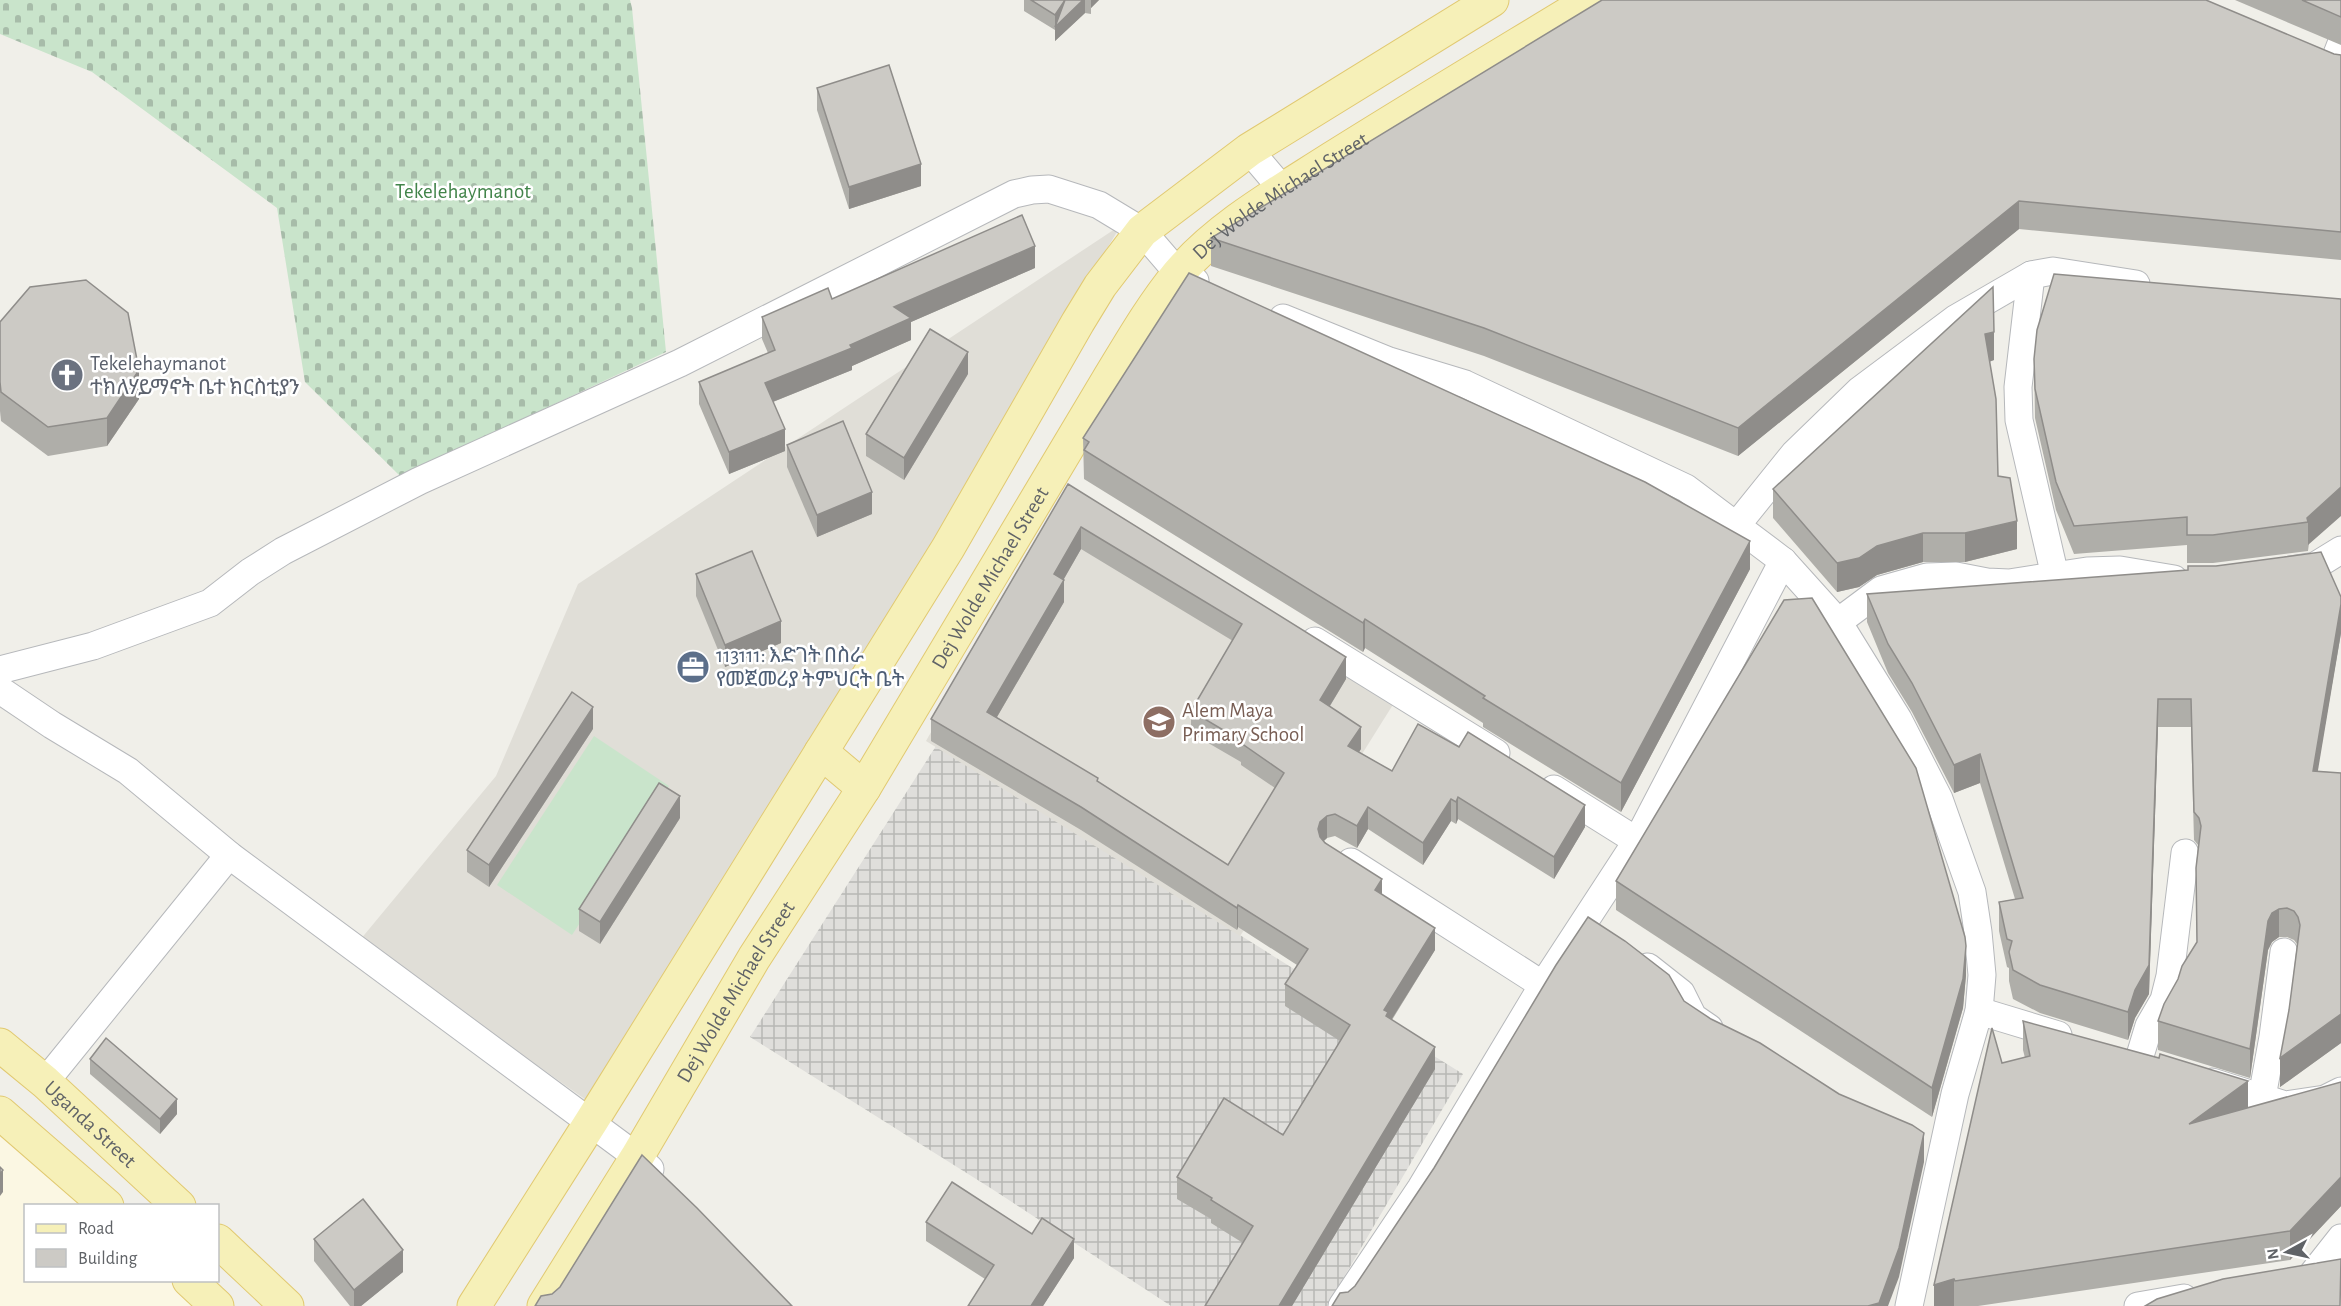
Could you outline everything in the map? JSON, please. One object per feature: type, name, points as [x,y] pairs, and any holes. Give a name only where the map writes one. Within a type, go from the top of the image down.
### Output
[{"type":"main road","points":[[474,1306],[948,548],[1089,304],[1142,231],[1249,150],[1492,0]]},
{"type":"main road","name":"Dej Wolde Michael Street","points":[[544,1306],[637,1156],[754,958],[1061,484],[1146,318],[1179,274],[1224,231],[1283,190],[1399,116],[1592,0]]},
{"type":"main road","points":[[821,753],[864,788]]},
{"type":"main road","name":"Uganda Street","points":[[0,1045],[45,1082],[178,1204]]},
{"type":"main road","points":[[0,1113],[105,1204]]},
{"type":"main road","points":[[219,1242],[287,1306]]},
{"type":"main road","points":[[190,1282],[217,1306]]},
{"type":"street","points":[[1249,150],[1283,190]]},
{"type":"street","points":[[0,670],[93,646],[210,603],[250,572],[283,551],[419,481],[681,363],[1014,194],[1049,189],[1099,204],[1142,231],[1179,274],[1222,291]]},
{"type":"street","points":[[1736,526],[1794,454],[1860,390],[1955,319],[2031,275],[2053,271],[2160,286]]},
{"type":"street","points":[[2031,275],[2018,387],[2019,420],[2055,576]]},
{"type":"street","points":[[1260,308],[1389,361],[1465,384],[1686,488],[1783,561],[1839,622],[1898,719],[1940,799],[1972,892],[1982,975],[1978,1011],[1955,1094],[1932,1145],[1909,1306]]},
{"type":"street","points":[[2267,573],[2315,566],[2341,551]]},
{"type":"street","points":[[1342,1306],[1420,1188],[1543,985],[1606,935],[1637,841],[1783,561]]},
{"type":"street","points":[[1839,622],[1881,591],[1927,577],[1956,576],[2009,583],[2087,571],[2120,570],[2171,579],[2196,579]]},
{"type":"street","points":[[1294,628],[1637,841]]},
{"type":"street","points":[[0,690],[51,725],[128,771],[229,855],[637,1156],[669,1187]]},
{"type":"street","points":[[1334,852],[1543,985]]},
{"type":"street","points":[[2185,853],[2170,976],[2164,1000],[2149,1026],[2151,1063],[2285,1105],[2325,1099],[2341,1091]]},
{"type":"street","points":[[45,1082],[229,855]]},
{"type":"street","points":[[1606,935],[1681,993],[1693,1017],[1729,1040]]},
{"type":"street","points":[[2262,1096],[2273,1037],[2284,952]]},
{"type":"street","points":[[1978,1011],[2078,1041]]},
{"type":"street","points":[[2341,1238],[2300,1278],[2341,1272]]},
{"type":"street","points":[[2138,1306],[2207,1294]]},
{"type":"shaded area","points":[[1121,225],[812,746],[589,1102],[360,940],[496,776],[578,584]]},
{"type":"shaded area","name":"Alem Maya Primary School","points":[[1065,496],[1394,703],[1352,770],[1240,936],[926,741]]},
{"type":"shaded area","points":[[936,746],[1463,1074],[1327,1306],[1171,1306],[992,1189],[750,1037]]},
{"type":"shaded area","points":[[0,1120],[96,1204],[24,1204],[24,1282],[182,1282],[210,1306],[0,1306]]},
{"type":"green space","name":"Tekelehaymanot","points":[[0,0],[630,0],[666,352],[400,476],[305,382],[277,208],[92,72],[0,34]]},
{"type":"green space","points":[[594,736],[669,786],[572,935],[497,885]]},
{"type":"building","points":[[1031,0],[1065,0],[1055,15]]},
{"type":"building","points":[[1065,0],[1083,0],[1055,27]]},
{"type":"building","points":[[1602,0],[2206,0],[2341,55],[2341,232],[2019,201],[1738,428],[1484,328],[1211,238]]},
{"type":"building","points":[[2302,0],[2341,0],[2341,17]]},
{"type":"building","points":[[889,65],[921,164],[849,187],[817,88]]},
{"type":"building","points":[[1022,215],[1035,246],[894,307],[911,318],[850,345],[852,348],[765,383],[785,429],[729,452],[699,382],[775,350],[762,317],[828,288],[832,299]]},
{"type":"building","points":[[1189,273],[1645,482],[1750,541],[1621,783],[1483,698],[1485,696],[1365,619],[1363,623],[1084,450],[1089,442],[1083,438]]},
{"type":"building","points":[[2054,274],[2341,299],[2341,487],[2307,518],[2308,522],[2213,535],[2187,535],[2187,517],[2074,526],[2056,482],[2035,389],[2034,359],[2037,330]]},
{"type":"building","name":"Tekelehaymanot ተክለሃይማኖት ቤተ ክርስቲያን","points":[[86,280],[128,313],[139,370],[107,418],[48,427],[1,392],[0,322],[30,287]]},
{"type":"building","points":[[1993,287],[1994,332],[1985,334],[1996,399],[1998,476],[2010,478],[2017,521],[1965,533],[1923,533],[1877,546],[1859,558],[1837,563],[1773,489]]},
{"type":"building","points":[[930,329],[968,352],[904,458],[866,434]]},
{"type":"building","points":[[843,421],[872,492],[817,515],[787,445]]},
{"type":"building","points":[[1068,484],[1346,657],[1320,700],[1361,727],[1348,746],[1392,771],[1418,724],[1459,747],[1468,732],[1585,805],[1554,857],[1458,797],[1456,802],[1451,799],[1423,843],[1368,807],[1357,826],[1335,814],[1327,816],[1320,822],[1318,829],[1325,843],[1382,879],[1375,890],[1435,928],[1384,1010],[1388,1012],[1386,1016],[1435,1047],[1279,1306],[1205,1306],[1253,1226],[1177,1177],[1224,1098],[1283,1135],[1350,1025],[1285,984],[1308,949],[1238,905],[1237,908],[1081,807],[931,719]],"holes":[[[1081,527],[1242,624],[1191,711],[1242,741],[1241,743],[1284,773],[1228,865],[1097,781],[1098,778],[987,712],[1064,580],[1054,574]]]},
{"type":"building","points":[[752,551],[781,621],[725,645],[696,574]]},
{"type":"building","points":[[2321,552],[2341,597],[2313,771],[2341,773],[2341,1014],[2280,1058],[2300,925],[2294,911],[2287,908],[2272,913],[2268,921],[2250,1049],[2158,1021],[2182,966],[2197,942],[2196,868],[2201,826],[2194,812],[2191,699],[2158,699],[2149,965],[2135,990],[2128,1012],[2040,985],[2013,970],[2009,952],[2012,941],[2007,939],[1999,902],[2023,898],[1980,754],[1954,765],[1912,683],[1888,644],[1867,594],[2188,570],[2188,566],[2216,566]]},
{"type":"building","points":[[1812,598],[1916,768],[1965,937],[1963,979],[1932,1088],[1616,881],[1784,600]]},
{"type":"building","points":[[572,692],[593,707],[489,865],[467,850]]},
{"type":"building","points":[[659,783],[680,796],[600,922],[579,909]]},
{"type":"building","points":[[1588,917],[1625,941],[1669,975],[1684,1001],[1711,1019],[1760,1043],[1839,1094],[1912,1125],[1924,1133],[1899,1248],[1879,1303],[1868,1306],[1332,1306],[1340,1293],[1348,1292],[1355,1286],[1434,1168],[1556,965]]},
{"type":"building","points":[[2023,1021],[2159,1058],[2160,1054],[2248,1081],[2189,1124],[2341,1082],[2341,1177],[2290,1231],[1955,1281],[1954,1279],[1934,1285],[1992,1028],[2002,1063],[2030,1056]]},
{"type":"building","points":[[106,1038],[177,1099],[160,1119],[90,1059]]},
{"type":"building","points":[[642,1155],[792,1306],[535,1306],[541,1296],[552,1294],[560,1287]]},
{"type":"building","points":[[952,1182],[1032,1234],[1042,1218],[1074,1239],[1031,1306],[968,1306],[994,1265],[926,1222]]},
{"type":"building","points":[[363,1199],[403,1250],[354,1290],[314,1239]]},
{"type":"building","points":[[2341,1259],[2340,1306],[2145,1306],[2157,1299],[2223,1279]]},
{"type":"place","name":"Tekelehaymanot ተክለሃይማኖት ቤተ ክርስቲያን","points":[[67,375]]},
{"type":"place","name":"113111: እድገት በስራ የመጀመሪያ ትምህርት ቤት","points":[[693,667]]},
{"type":"place","name":"Alem Maya Primary School","points":[[1159,722]]}]
